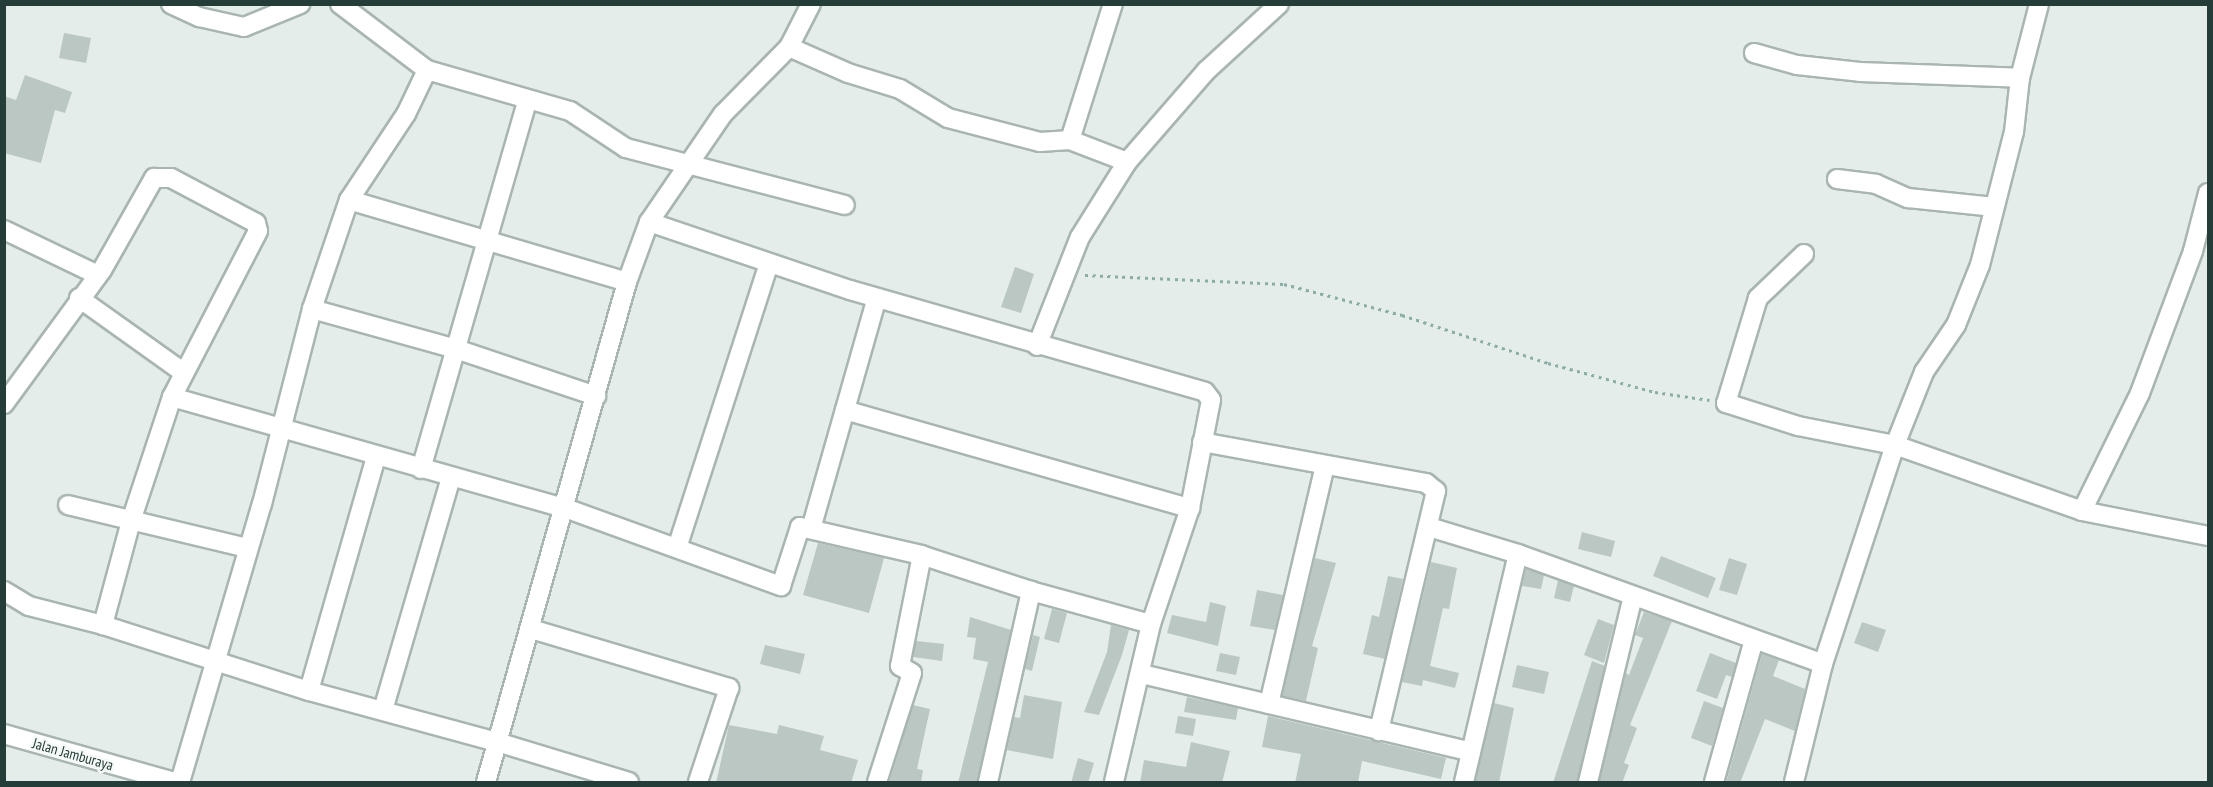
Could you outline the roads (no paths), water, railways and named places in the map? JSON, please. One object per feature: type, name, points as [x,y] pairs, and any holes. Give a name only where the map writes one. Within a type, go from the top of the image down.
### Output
[{"type":"street","points":[[171,4],[210,21],[244,27],[300,4]]},
{"type":"street","points":[[340,4],[427,70],[527,101],[570,111],[627,148],[688,161],[845,205]]},
{"type":"street","points":[[486,783],[627,282],[648,222],[688,161],[723,114],[789,47],[811,4]]},
{"type":"street","points":[[1070,140],[1113,4]]},
{"type":"street","points":[[1037,345],[1080,237],[1127,162],[1206,71],[1279,4]]},
{"type":"street","points":[[1794,783],[1823,664],[1895,445],[1924,372],[1956,326],[1980,265],[2014,132],[2020,78],[2039,4]]},
{"type":"street","points":[[789,47],[848,73],[900,89],[948,118],[1040,142],[1070,140],[1127,162]]},
{"type":"street","points":[[1754,53],[1797,65],[1860,72],[2020,78]]},
{"type":"street","points":[[180,783],[283,429],[312,309],[349,200],[406,114],[427,70]]},
{"type":"street","points":[[421,469],[489,240],[527,101]]},
{"type":"street","points":[[4,404],[79,298],[98,275],[153,178],[171,178],[256,223],[258,231],[172,397],[131,521],[103,625]]},
{"type":"street","points":[[1838,179],[1876,184],[1908,198],[1995,207]]},
{"type":"street","points":[[2082,511],[2140,393],[2193,251],[2208,193]]},
{"type":"street","points":[[349,200],[627,282]]},
{"type":"street","points":[[648,222],[877,298],[1205,392],[1211,400],[1190,508],[1151,624],[1142,674],[1114,783]]},
{"type":"street","points":[[4,230],[98,275]]},
{"type":"street","points":[[1804,254],[1758,298],[1726,403],[1798,426],[1895,445],[2082,511],[2208,536]]},
{"type":"street","points":[[677,548],[769,263]]},
{"type":"street","points":[[79,298],[183,373]]},
{"type":"street","points":[[811,529],[877,298]]},
{"type":"street","points":[[312,309],[456,349],[596,396]]},
{"type":"street","points":[[172,397],[376,457],[565,508],[781,586],[796,531],[800,527],[922,555],[1031,591],[1151,624]]},
{"type":"street","points":[[845,410],[1190,508]]},
{"type":"street","points":[[1202,442],[1433,487],[1436,499],[1378,731]]},
{"type":"street","points":[[309,691],[376,457]]},
{"type":"street","points":[[1269,704],[1325,465]]},
{"type":"street","points":[[383,710],[451,478]]},
{"type":"street","points":[[68,505],[247,548]]},
{"type":"street","points":[[1429,527],[1518,554],[1823,664]]},
{"type":"street","points":[[1464,783],[1518,554]]},
{"type":"street","points":[[877,783],[912,673],[900,666],[922,555]]},
{"type":"street","points":[[4,591],[29,606],[103,625],[309,691],[497,742],[629,783]]},
{"type":"street","points":[[988,783],[1031,591]]},
{"type":"street","points":[[1588,783],[1633,596]]},
{"type":"street","points":[[531,629],[729,688],[698,783]]},
{"type":"street","points":[[1714,783],[1754,640]]},
{"type":"street","points":[[1142,674],[1471,752]]},
{"type":"street","name":"Jalan Jamburaya","points":[[4,734],[175,783]]}]
